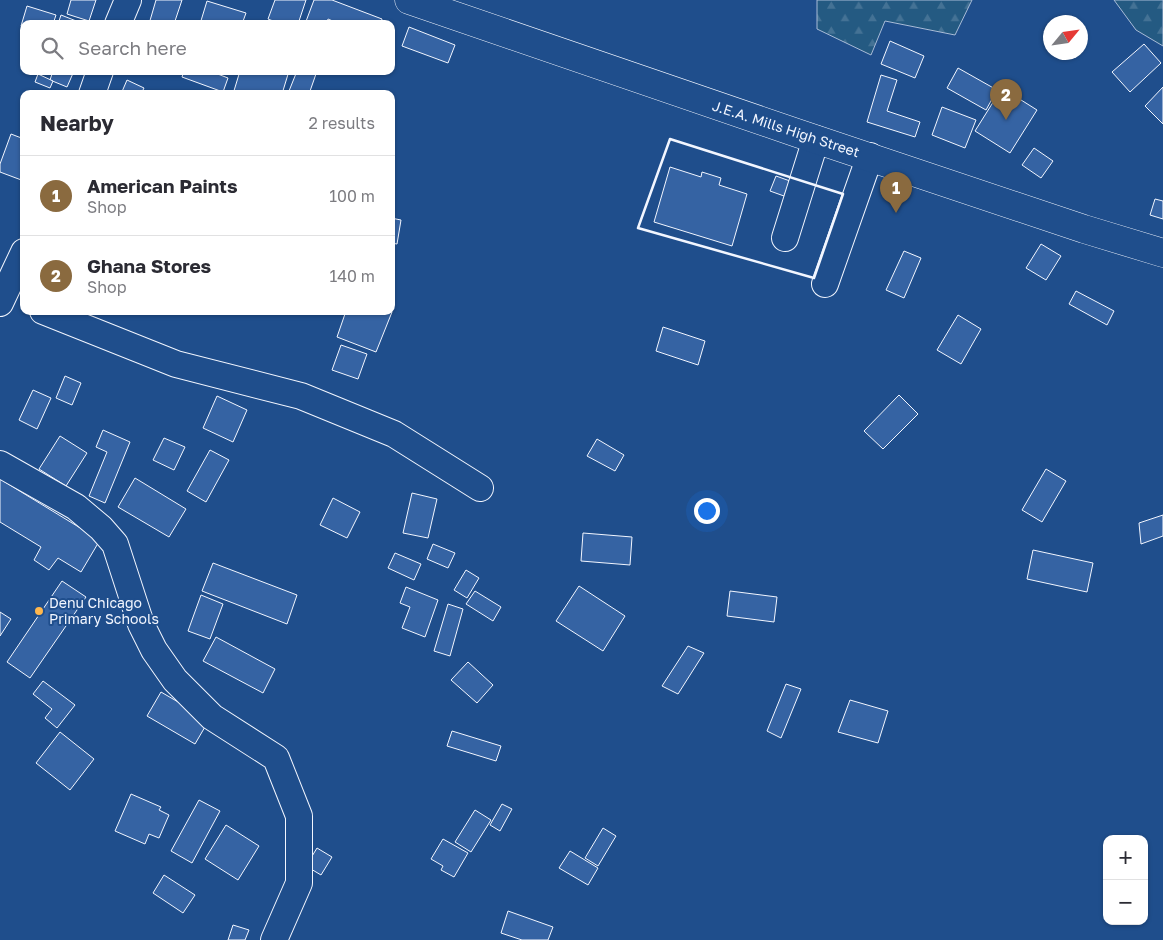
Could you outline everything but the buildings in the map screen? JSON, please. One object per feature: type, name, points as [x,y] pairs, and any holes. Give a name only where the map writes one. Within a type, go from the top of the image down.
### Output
[{"type":"highway","name":"J.E.A. Mills High Street","points":[[409,0],[550,50],[1163,254]]},
{"type":"street","points":[[120,20],[128,0]]},
{"type":"street","points":[[93,90],[99,75]]},
{"type":"street","points":[[786,238],[816,139]]},
{"type":"street","points":[[825,284],[870,156]]},
{"type":"street","points":[[9,301],[14,263]]},
{"type":"street","points":[[53,315],[176,364],[301,396],[386,430],[480,488]]},
{"type":"street","points":[[0,464],[76,507],[101,528],[115,544],[141,624],[154,650],[175,680],[212,717],[276,758],[299,816],[299,883],[274,940]]},
{"type":"green space","points":[[817,0],[972,0],[955,35],[885,21],[871,55],[817,29]]},
{"type":"green space","points":[[1114,0],[1163,0],[1163,46],[1136,30]]},
{"type":"wall","points":[[670,139],[843,194],[814,278],[638,228],[670,139]]},
{"type":"place","name":"Ghana Stores","points":[[1006,120]]},
{"type":"place","name":"American Paints","points":[[896,213]]},
{"type":"place","name":"Denu Chicago Primary Schools","points":[[39,611]]}]
